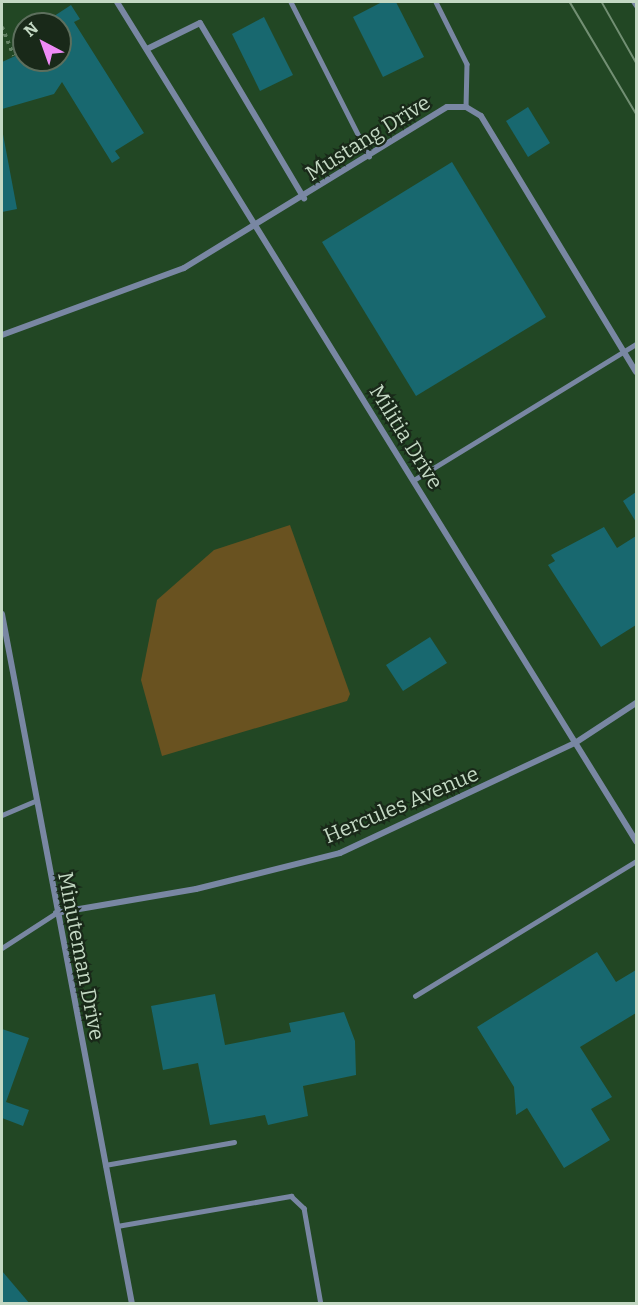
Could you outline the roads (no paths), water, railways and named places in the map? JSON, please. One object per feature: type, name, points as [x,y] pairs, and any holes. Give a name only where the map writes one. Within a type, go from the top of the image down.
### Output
[{"type":"street","name":"Militia Drive","points":[[117,2],[636,842]]},
{"type":"street","points":[[147,49],[200,23],[304,198]]},
{"type":"street","name":"Mustang Drive","points":[[2,335],[184,268],[304,198],[447,107],[466,107],[481,116],[636,372]]},
{"type":"street","name":"Minuteman Drive","points":[[2,614],[56,914],[132,1304]]},
{"type":"street","name":"Hercules Avenue","points":[[56,914],[196,889],[340,853],[575,743],[636,703]]},
{"type":"lane","points":[[291,2],[369,156]]},
{"type":"lane","points":[[436,2],[467,64],[466,107]]},
{"type":"lane","points":[[414,480],[625,353],[636,344]]},
{"type":"lane","points":[[2,815],[35,801]]},
{"type":"lane","points":[[415,996],[636,861]]},
{"type":"lane","points":[[2,948],[56,914]]},
{"type":"lane","points":[[105,1165],[234,1142]]},
{"type":"lane","points":[[117,1226],[291,1196],[304,1208],[321,1304]]},
{"type":"tram line","points":[[570,2],[636,113]]},
{"type":"tram line","points":[[602,2],[636,62]]}]
